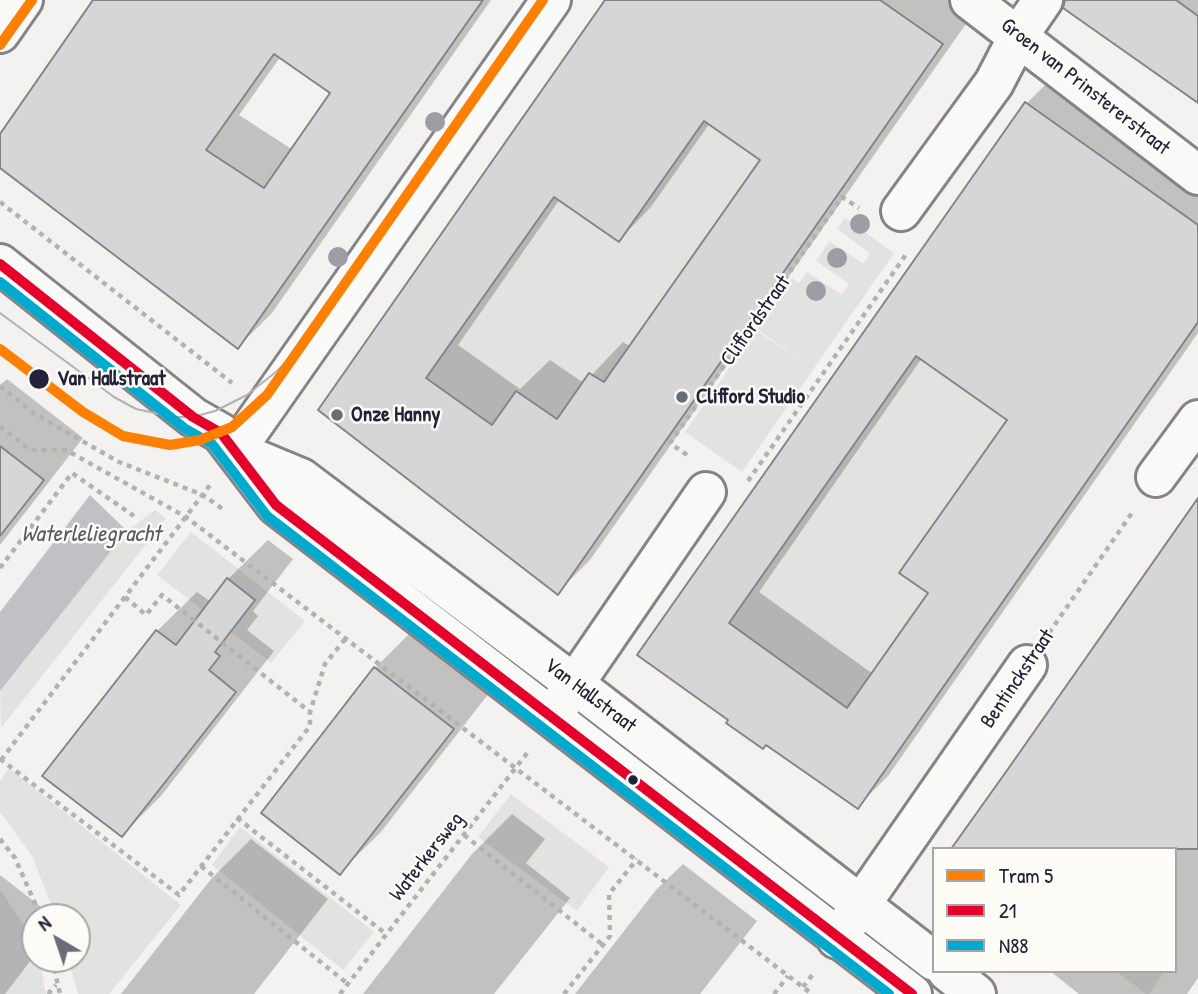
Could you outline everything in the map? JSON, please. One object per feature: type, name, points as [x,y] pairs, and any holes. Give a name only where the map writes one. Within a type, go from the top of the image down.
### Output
[{"type":"street","points":[[0,33],[23,0]]},
{"type":"street","points":[[235,451],[551,0]]},
{"type":"street","name":"Groen van Prinstererstraat","points":[[970,0],[1198,175]]},
{"type":"street","points":[[895,220],[994,83],[1019,35],[1043,0]]},
{"type":"street","name":"Van Hallstraat","points":[[0,264],[194,417],[221,433],[276,506],[912,994]]},
{"type":"street","points":[[1156,477],[1198,420]]},
{"type":"street","name":"Van Hallstraat","points":[[235,451],[301,478],[932,959]]},
{"type":"street","points":[[552,716],[712,485]]},
{"type":"street","name":"Bentinckstraat","points":[[837,939],[863,906],[1027,665]]},
{"type":"street","points":[[950,973],[976,994]]},
{"type":"path","name":"Cliffordstraat","points":[[842,197],[895,220],[913,244],[740,493],[712,485],[670,443],[842,197]]},
{"type":"path","points":[[0,426],[30,450],[66,450],[186,517],[812,994]]},
{"type":"path","points":[[0,568],[72,473],[134,516]]},
{"type":"path","name":"Bentinckstraat","points":[[1027,665],[1156,477]]},
{"type":"path","points":[[203,495],[1,760],[179,895],[310,726],[310,712],[325,664],[346,638]]},
{"type":"path","points":[[125,597],[146,615],[162,594],[310,712]]},
{"type":"path","name":"Waterkersweg","points":[[340,994],[531,749]]},
{"type":"path","points":[[237,818],[386,934]]},
{"type":"path","points":[[464,835],[603,945]]},
{"type":"path","points":[[0,839],[15,858],[35,903]]},
{"type":"path","points":[[565,994],[610,936],[609,894],[637,859]]},
{"type":"path","points":[[201,866],[348,984]]},
{"type":"path","points":[[54,973],[60,994]]},
{"type":"path","points":[[774,994],[788,976]]},
{"type":"path","points":[[48,994],[56,984]]},
{"type":"shaded area","points":[[697,0],[892,70],[551,546],[392,407]]},
{"type":"shaded area","points":[[1038,169],[1197,278],[846,762],[697,649]]},
{"type":"shaded area","points":[[845,218],[894,253],[742,472],[685,432],[756,330],[809,367],[757,329],[792,278],[799,283],[807,272],[842,295],[849,284],[816,261],[829,241],[864,264],[870,253],[837,229]]},
{"type":"shaded area","points":[[155,510],[166,519],[1,728],[0,691],[127,531]]},
{"type":"shaded area","points":[[191,532],[305,621],[271,663],[157,575]]},
{"type":"shaded area","points":[[9,768],[181,905],[109,994],[78,994],[72,973],[91,973],[91,903],[50,903],[32,856],[0,812],[0,781]]},
{"type":"shaded area","points":[[511,794],[609,867],[577,911],[478,837]]},
{"type":"shaded area","points":[[240,827],[374,932],[343,970],[212,865]]},
{"type":"shaded area","points":[[0,889],[21,921],[21,973],[42,973],[46,994],[0,994]]},
{"type":"shaded area","points":[[1119,973],[1164,973],[1149,994]]},
{"type":"water","name":"Waterleliegracht","points":[[90,495],[127,531],[0,691],[0,612]]},
{"type":"building","points":[[93,0],[483,0],[238,349],[0,168],[0,134]],"holes":[[[274,54],[330,93],[264,188],[206,150]]]},
{"type":"building","points":[[605,0],[880,0],[943,44],[558,595],[318,410]],"holes":[[[704,121],[760,160],[604,382],[589,373],[557,419],[516,391],[492,425],[426,378],[554,197],[619,242]]]},
{"type":"building","points":[[1065,0],[1176,0],[1198,16],[1198,103],[1063,8]]},
{"type":"building","points":[[1025,102],[1198,225],[1198,322],[858,809],[766,745],[763,749],[726,723],[728,720],[637,655]],"holes":[[[916,356],[1007,420],[899,573],[928,593],[847,708],[729,623]]]},
{"type":"building","points":[[0,446],[44,480],[0,536]]},
{"type":"building","points":[[1198,498],[1198,849],[952,847]]},
{"type":"building","points":[[227,578],[255,600],[215,652],[220,656],[209,670],[236,692],[122,837],[42,776],[156,630],[176,645]]},
{"type":"building","points":[[374,667],[454,729],[340,875],[261,813]]},
{"type":"tram line","name":"5","points":[[0,45],[32,0]]},
{"type":"tram line","name":"5","points":[[0,349],[83,412],[123,436],[170,445],[200,440],[232,427],[267,395],[543,0]]},
{"type":"tram line","points":[[0,313],[114,397],[136,409],[174,417],[193,417],[215,411],[247,395],[277,371],[304,343]]},
{"type":"transit line","name":"21","points":[[0,264],[193,417],[221,433],[276,505],[912,994]]},
{"type":"transit line","name":"N88","points":[[0,282],[184,428],[212,444],[267,516],[889,994]]},
{"type":"place","name":"Van Hallstraat","points":[[39,379]]},
{"type":"place","name":"Clifford Studio","points":[[682,397]]},
{"type":"place","name":"Onze Hanny","points":[[337,415]]}]
